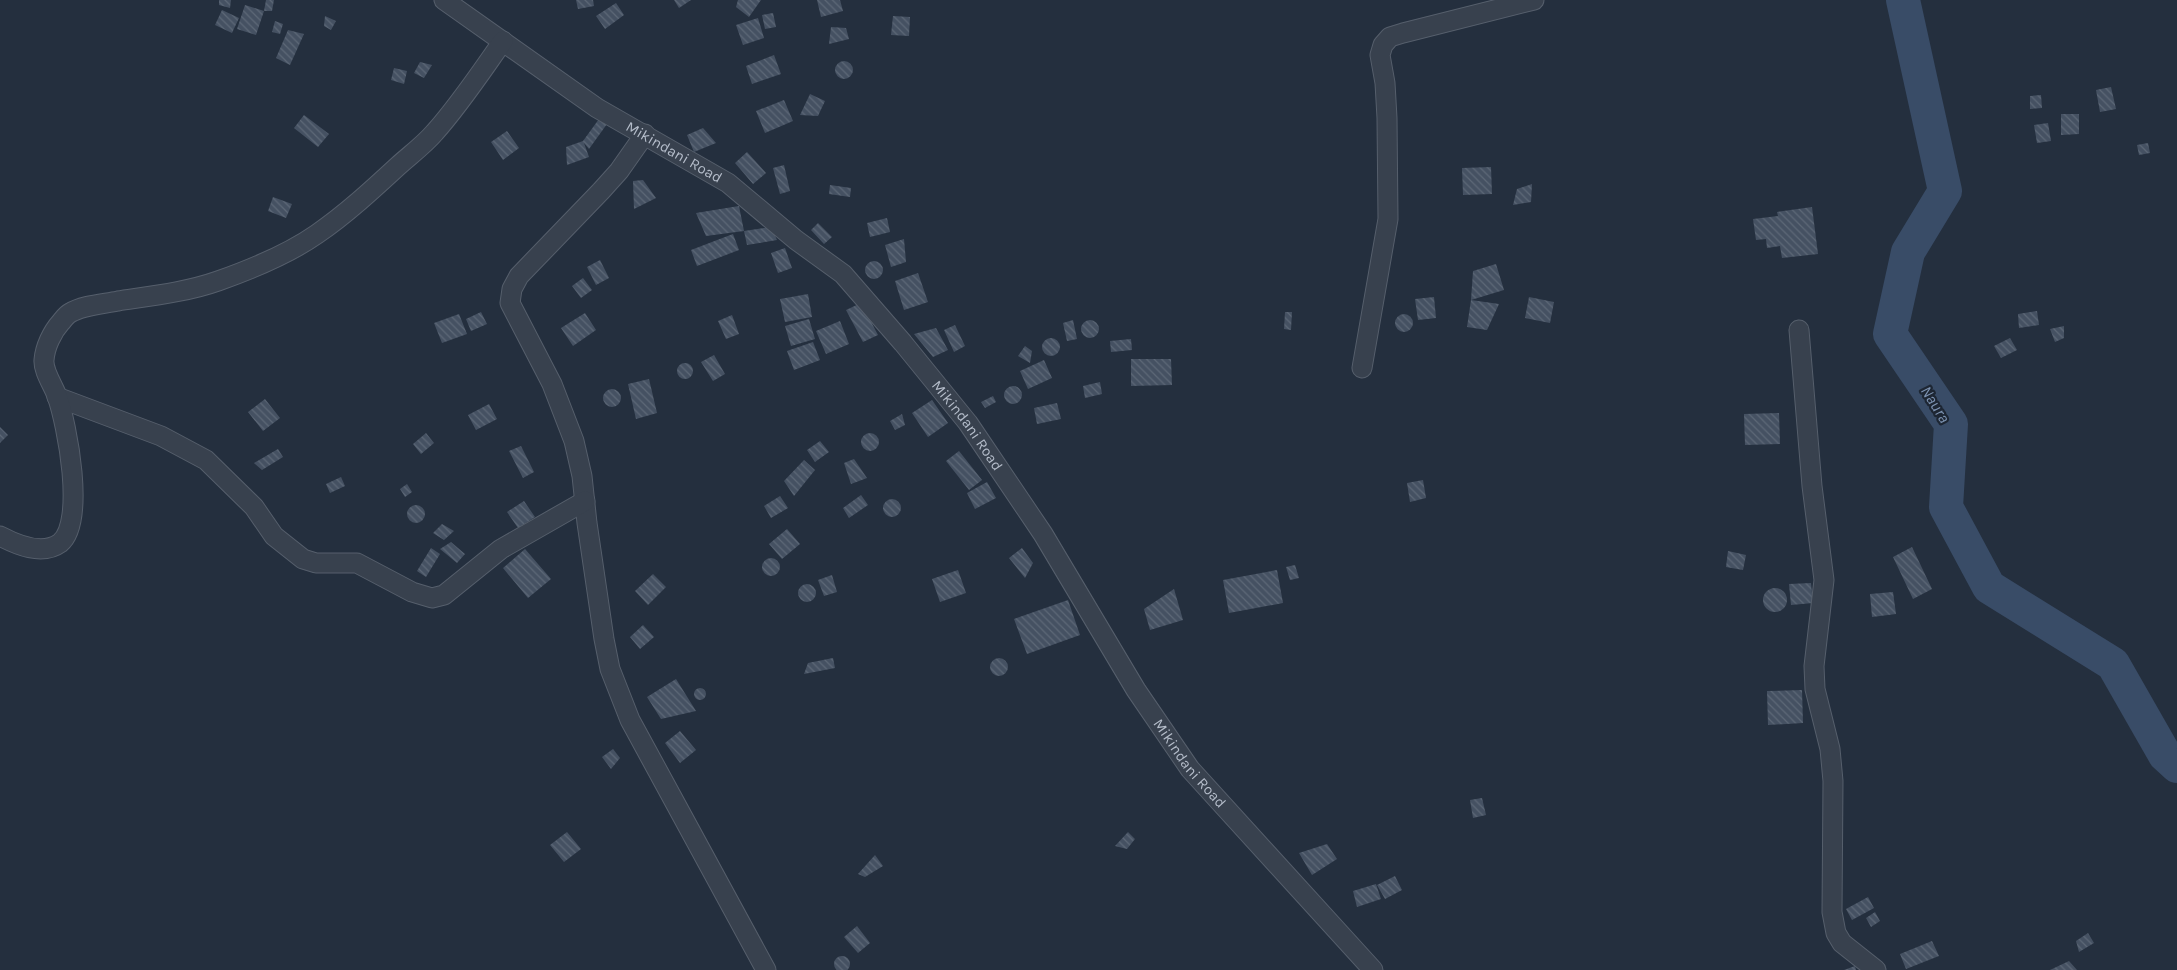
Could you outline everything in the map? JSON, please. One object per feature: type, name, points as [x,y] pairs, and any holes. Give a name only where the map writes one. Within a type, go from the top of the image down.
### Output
[{"type":"street","name":"Mikindani Road","points":[[444,0],[597,108],[728,183],[796,240],[843,274],[904,342],[968,422],[1032,518],[1136,690],[1190,768],[1372,970]]},
{"type":"street","points":[[1362,368],[1388,219],[1387,118],[1385,83],[1380,55],[1383,45],[1390,37],[1403,33],[1534,0]]},
{"type":"street","points":[[0,536],[22,547],[40,548],[54,546],[62,541],[69,530],[74,491],[65,428],[57,396],[43,362],[49,340],[59,324],[69,314],[89,306],[162,294],[215,282],[268,261],[315,235],[361,200],[434,134],[503,41]]},
{"type":"street","points":[[645,134],[619,170],[519,276],[512,289],[510,303],[552,384],[568,422],[582,476],[593,572],[604,639],[610,669],[618,691],[630,720],[766,970]]},
{"type":"street","points":[[1799,330],[1812,486],[1824,580],[1814,666],[1815,689],[1830,749],[1833,781],[1832,912],[1836,933],[1842,943],[1876,970]]},
{"type":"street","points":[[57,396],[161,436],[206,460],[254,507],[274,536],[303,559],[316,563],[358,564],[405,589],[432,598],[444,595],[501,549],[585,501]]},
{"type":"building","points":[[219,0],[231,0],[230,8],[219,5]]},
{"type":"building","points":[[266,0],[274,0],[272,11],[264,11]]},
{"type":"building","points":[[576,0],[593,0],[594,6],[578,9]]},
{"type":"building","points":[[674,0],[691,0],[679,8]]},
{"type":"building","points":[[738,0],[761,0],[749,17],[736,7]]},
{"type":"building","points":[[817,0],[840,0],[843,11],[821,17]]},
{"type":"building","points":[[616,3],[624,15],[605,29],[596,16]]},
{"type":"building","points":[[245,5],[264,11],[256,35],[237,29]]},
{"type":"building","points":[[222,10],[239,18],[232,33],[215,25]]},
{"type":"building","points":[[773,13],[776,27],[765,29],[762,15]]},
{"type":"building","points":[[325,16],[336,21],[331,30],[324,26]]},
{"type":"building","points":[[893,16],[910,17],[909,36],[891,35]]},
{"type":"building","points":[[758,18],[764,38],[743,45],[736,25]]},
{"type":"building","points":[[275,21],[283,24],[280,34],[272,32]]},
{"type":"building","points":[[831,27],[846,28],[849,39],[829,44]]},
{"type":"building","points":[[288,30],[304,34],[290,65],[276,58]]},
{"type":"building","points":[[774,55],[781,74],[752,84],[746,66]]},
{"type":"building","points":[[844,61],[850,64],[853,70],[850,76],[844,79],[838,76],[835,70],[838,64]]},
{"type":"building","points":[[420,62],[432,65],[424,78],[414,73]]},
{"type":"building","points":[[394,68],[407,71],[404,84],[391,80]]},
{"type":"building","points":[[2111,87],[2116,109],[2100,112],[2096,90]]},
{"type":"building","points":[[810,94],[825,101],[818,116],[800,115]]},
{"type":"building","points":[[2041,95],[2042,108],[2030,109],[2030,96]]},
{"type":"building","points":[[784,100],[793,121],[765,133],[756,111]]},
{"type":"building","points":[[2061,114],[2079,114],[2079,134],[2061,135]]},
{"type":"building","points":[[304,115],[329,134],[318,147],[294,128]]},
{"type":"building","points":[[599,119],[607,124],[589,149],[584,143],[589,157],[567,165],[566,147],[583,141]]},
{"type":"building","points":[[2048,123],[2051,141],[2037,143],[2034,125]]},
{"type":"building","points":[[703,128],[716,143],[694,152],[687,135]]},
{"type":"building","points":[[507,131],[519,148],[503,160],[491,142]]},
{"type":"building","points":[[2148,143],[2150,153],[2139,155],[2137,145]]},
{"type":"building","points":[[747,152],[766,173],[753,184],[735,163]]},
{"type":"building","points":[[784,165],[790,191],[780,194],[773,168]]},
{"type":"building","points":[[1491,167],[1492,194],[1463,195],[1462,168]]},
{"type":"building","points":[[643,180],[656,198],[634,209],[633,181]]},
{"type":"building","points":[[1532,184],[1531,202],[1513,205],[1517,189]]},
{"type":"building","points":[[830,185],[851,188],[850,197],[829,194]]},
{"type":"building","points":[[273,197],[292,204],[286,218],[268,211]]},
{"type":"building","points":[[739,206],[744,231],[706,236],[696,213]]},
{"type":"building","points":[[1812,207],[1818,254],[1782,258],[1780,246],[1767,248],[1766,239],[1756,240],[1753,219],[1778,216],[1777,212]]},
{"type":"building","points":[[887,218],[890,232],[870,237],[867,223]]},
{"type":"building","points":[[818,223],[832,237],[824,244],[811,230]]},
{"type":"building","points":[[771,227],[777,240],[747,245],[744,231]]},
{"type":"building","points":[[733,234],[739,250],[697,266],[691,250]]},
{"type":"building","points":[[904,239],[906,262],[891,267],[885,245]]},
{"type":"building","points":[[785,248],[792,268],[778,273],[771,253]]},
{"type":"building","points":[[600,260],[609,278],[596,285],[587,267]]},
{"type":"building","points":[[874,261],[880,264],[883,270],[880,276],[874,279],[868,276],[865,270],[868,264]]},
{"type":"building","points":[[1496,264],[1504,290],[1471,300],[1473,271]]},
{"type":"building","points":[[918,273],[928,302],[904,310],[895,281]]},
{"type":"building","points":[[583,278],[592,290],[581,298],[572,286]]},
{"type":"building","points":[[808,294],[812,317],[785,322],[780,299]]},
{"type":"building","points":[[1434,297],[1436,318],[1418,320],[1415,299]]},
{"type":"building","points":[[1529,297],[1554,302],[1550,323],[1525,318]]},
{"type":"building","points":[[1471,300],[1499,304],[1487,330],[1467,327]]},
{"type":"building","points":[[861,303],[878,335],[863,342],[846,310]]},
{"type":"building","points":[[2037,311],[2039,325],[2019,328],[2018,314]]},
{"type":"building","points":[[481,312],[487,324],[471,331],[466,319]]},
{"type":"building","points":[[1285,312],[1292,312],[1291,330],[1284,329]]},
{"type":"building","points":[[585,313],[596,330],[573,346],[561,328]]},
{"type":"building","points":[[459,314],[467,334],[442,343],[434,323]]},
{"type":"building","points":[[1404,314],[1410,317],[1413,323],[1410,329],[1404,332],[1398,329],[1395,323],[1398,317]]},
{"type":"building","points":[[732,315],[739,334],[726,339],[718,321]]},
{"type":"building","points":[[809,319],[815,339],[791,346],[785,326]]},
{"type":"building","points":[[1073,320],[1077,339],[1067,341],[1063,323]]},
{"type":"building","points":[[1090,320],[1096,323],[1099,329],[1096,335],[1090,338],[1084,335],[1081,329],[1084,323]]},
{"type":"building","points":[[840,321],[849,344],[826,354],[816,331]]},
{"type":"building","points":[[955,325],[965,346],[954,352],[944,330]]},
{"type":"building","points":[[2064,326],[2064,338],[2055,342],[2050,329]]},
{"type":"building","points":[[936,328],[948,350],[933,357],[914,334]]},
{"type":"building","points":[[1051,338],[1057,341],[1060,347],[1057,353],[1051,356],[1045,353],[1042,347],[1045,341]]},
{"type":"building","points":[[2010,338],[2017,350],[2001,358],[1994,346]]},
{"type":"building","points":[[1131,339],[1132,350],[1111,352],[1110,341]]},
{"type":"building","points":[[813,342],[820,360],[794,370],[787,351]]},
{"type":"building","points":[[1025,346],[1032,351],[1030,363],[1018,356]]},
{"type":"building","points":[[714,355],[725,374],[713,381],[701,362]]},
{"type":"building","points":[[1131,359],[1171,359],[1172,385],[1131,386]]},
{"type":"building","points":[[1044,360],[1052,378],[1028,389],[1020,371]]},
{"type":"building","points":[[685,363],[693,371],[685,379],[677,371]]},
{"type":"building","points":[[649,379],[657,413],[636,419],[628,384]]},
{"type":"building","points":[[1100,382],[1102,394],[1085,398],[1083,386]]},
{"type":"building","points":[[1013,386],[1019,389],[1022,395],[1019,401],[1013,404],[1007,401],[1004,395],[1007,389]]},
{"type":"building","points":[[612,389],[618,392],[621,398],[618,404],[612,407],[606,404],[603,398],[606,392]]},
{"type":"building","points":[[993,396],[996,402],[985,408],[981,402]]},
{"type":"building","points":[[265,399],[280,418],[263,431],[248,412]]},
{"type":"building","points":[[932,400],[948,423],[928,437],[912,413]]},
{"type":"building","points":[[1057,403],[1061,419],[1037,424],[1034,408]]},
{"type":"building","points":[[489,404],[497,419],[476,430],[468,415]]},
{"type":"building","points":[[1779,413],[1780,444],[1745,445],[1744,414]]},
{"type":"building","points":[[902,414],[905,425],[895,430],[890,421]]},
{"type":"building","points":[[0,427],[8,435],[0,443]]},
{"type":"building","points":[[426,433],[434,443],[421,454],[413,444]]},
{"type":"building","points":[[870,433],[876,436],[879,442],[876,448],[870,451],[864,448],[861,442],[864,436]]},
{"type":"building","points":[[820,441],[829,452],[815,462],[807,450]]},
{"type":"building","points":[[521,446],[534,472],[523,478],[509,451]]},
{"type":"building","points":[[278,449],[283,457],[262,470],[254,463]]},
{"type":"building","points":[[959,451],[982,480],[969,490],[946,461]]},
{"type":"building","points":[[854,459],[867,478],[851,484],[844,463]]},
{"type":"building","points":[[804,460],[815,470],[794,496],[784,481]]},
{"type":"building","points":[[341,477],[345,486],[330,493],[326,484]]},
{"type":"building","points":[[1423,480],[1426,498],[1410,502],[1407,483]]},
{"type":"building","points":[[987,482],[996,498],[975,509],[967,493]]},
{"type":"building","points":[[407,484],[412,492],[405,497],[400,489]]},
{"type":"building","points":[[861,495],[868,505],[849,518],[843,508]]},
{"type":"building","points":[[780,496],[788,508],[771,518],[764,506]]},
{"type":"building","points":[[892,499],[898,502],[901,508],[898,514],[892,517],[886,514],[883,508],[886,502]]},
{"type":"building","points":[[524,501],[535,517],[518,528],[507,512]]},
{"type":"building","points":[[416,505],[422,508],[425,514],[422,520],[416,523],[410,520],[407,514],[410,508]]},
{"type":"building","points":[[442,524],[454,531],[444,540],[433,533]]},
{"type":"building","points":[[787,529],[800,544],[782,559],[769,544]]},
{"type":"building","points":[[451,542],[465,554],[457,563],[440,549]]},
{"type":"building","points":[[1912,547],[1932,589],[1913,599],[1893,557]]},
{"type":"building","points":[[431,548],[440,554],[426,577],[417,571]]},
{"type":"building","points":[[1022,548],[1033,563],[1025,578],[1009,558]]},
{"type":"building","points":[[525,549],[551,579],[528,598],[503,568]]},
{"type":"building","points":[[1728,551],[1746,555],[1743,570],[1726,567]]},
{"type":"building","points":[[771,558],[777,561],[780,567],[777,573],[771,576],[765,573],[762,567],[765,561]]},
{"type":"building","points":[[1295,565],[1299,578],[1290,580],[1286,567]]},
{"type":"building","points":[[958,570],[966,593],[940,602],[932,579]]},
{"type":"building","points":[[1277,570],[1283,603],[1229,613],[1223,580]]},
{"type":"building","points":[[653,574],[666,587],[648,605],[635,591]]},
{"type":"building","points":[[832,575],[837,592],[824,596],[818,580]]},
{"type":"building","points":[[1811,583],[1813,603],[1791,605],[1789,584]]},
{"type":"building","points":[[807,584],[813,587],[816,593],[813,599],[807,602],[801,599],[798,593],[801,587]]},
{"type":"building","points":[[1775,588],[1780,589],[1786,595],[1786,605],[1780,611],[1775,612],[1770,611],[1764,605],[1763,600],[1764,595],[1770,589]]},
{"type":"building","points":[[1174,589],[1183,620],[1150,630],[1144,609]]},
{"type":"building","points":[[1893,592],[1896,614],[1872,617],[1870,594]]},
{"type":"building","points":[[1068,600],[1080,635],[1027,654],[1014,619]]},
{"type":"building","points":[[643,625],[654,637],[640,649],[630,637]]},
{"type":"building","points":[[833,658],[835,668],[804,674],[808,663]]},
{"type":"building","points":[[999,658],[1005,661],[1008,667],[1005,673],[999,676],[993,673],[990,667],[993,661]]},
{"type":"building","points":[[676,679],[696,711],[661,719],[647,697]]},
{"type":"building","points":[[698,688],[702,688],[706,694],[702,700],[698,700],[694,696],[694,692]]},
{"type":"building","points":[[1802,690],[1803,723],[1768,725],[1767,691]]},
{"type":"building","points":[[680,731],[696,750],[680,763],[665,743]]},
{"type":"building","points":[[613,749],[620,758],[611,769],[602,757]]},
{"type":"building","points":[[1482,798],[1486,815],[1473,818],[1470,800]]},
{"type":"building","points":[[567,832],[581,849],[564,862],[550,845]]},
{"type":"building","points":[[1128,832],[1135,839],[1127,849],[1115,846]]},
{"type":"building","points":[[1327,844],[1337,859],[1312,875],[1299,853]]},
{"type":"building","points":[[875,855],[883,866],[865,877],[858,874]]},
{"type":"building","points":[[1395,876],[1402,890],[1385,899],[1377,885]]},
{"type":"building","points":[[1376,884],[1381,899],[1357,907],[1353,891]]},
{"type":"building","points":[[1868,897],[1874,908],[1852,920],[1846,909]]},
{"type":"building","points":[[1875,912],[1880,921],[1871,927],[1866,918]]},
{"type":"building","points":[[857,926],[870,943],[858,953],[844,937]]},
{"type":"building","points":[[2088,933],[2094,943],[2079,952],[2076,941]]},
{"type":"building","points":[[1932,941],[1939,956],[1906,969],[1900,954]]},
{"type":"building","points":[[842,956],[848,958],[850,964],[848,970],[842,972],[836,970],[834,964],[836,958]]},
{"type":"building","points":[[2069,961],[2077,970],[2050,970]]},
{"type":"building","points":[[1855,966],[1856,970],[1844,970]]},
{"type":"waterway","name":"Naura","points":[[1903,0],[1945,191],[1908,252],[1890,334],[1951,424],[1946,507],[1989,587],[2113,664],[2165,755],[2177,766]]}]
